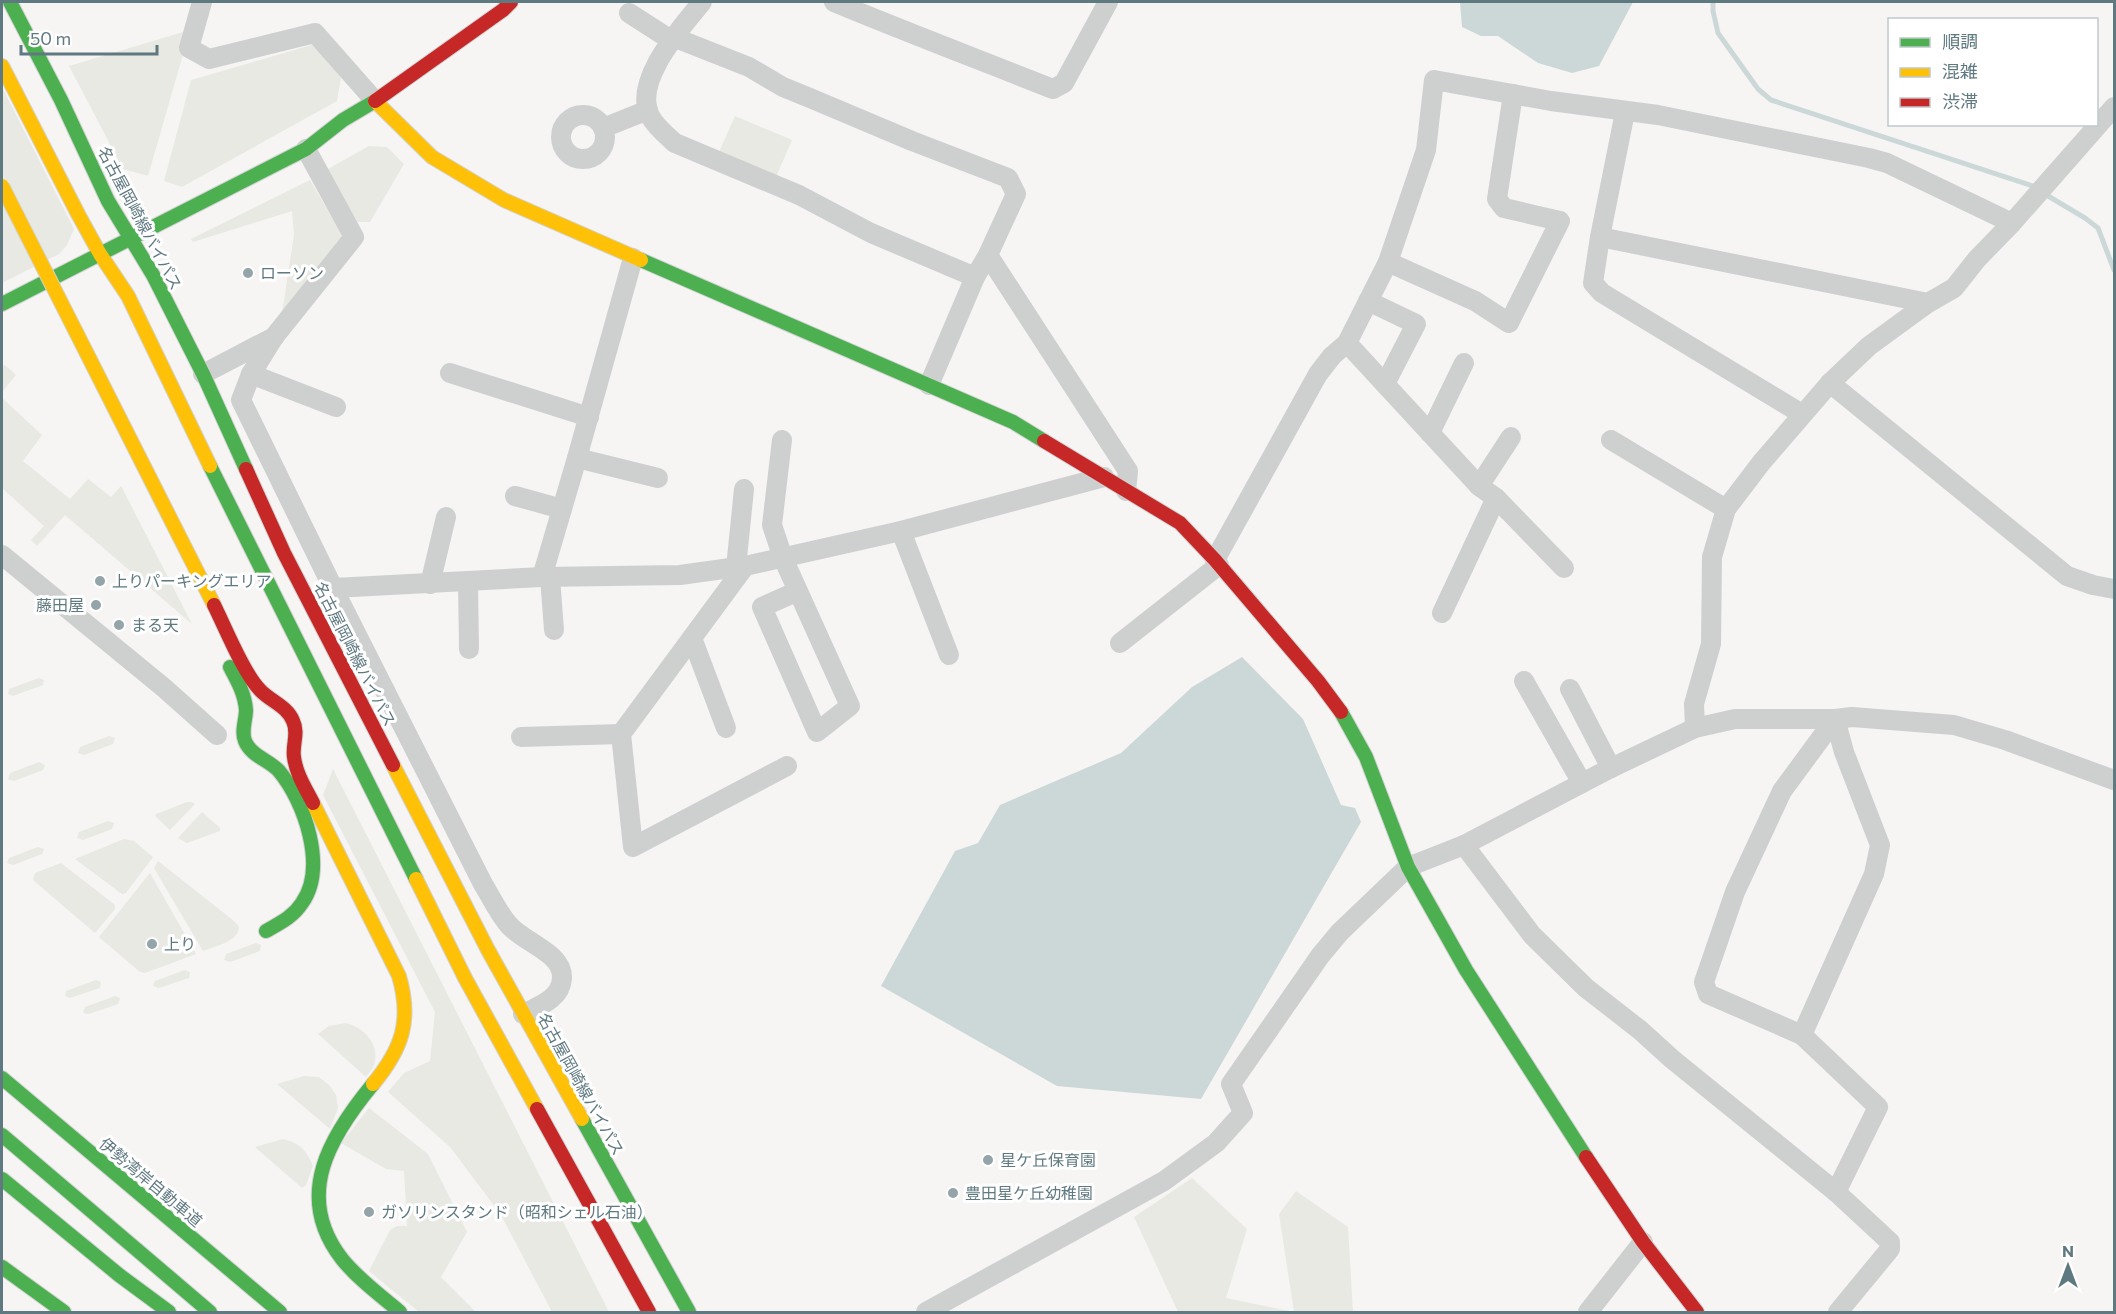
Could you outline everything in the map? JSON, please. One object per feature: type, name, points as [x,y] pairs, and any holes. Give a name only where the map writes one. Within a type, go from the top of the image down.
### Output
[{"type":"main road","name":"名古屋岡崎線バイパス","points":[[10,2],[61,100],[108,201],[132,238],[203,374],[284,552],[523,1014],[689,1312]]},
{"type":"main road","points":[[2,304],[306,149],[343,120],[375,102],[511,2]]},
{"type":"main road","points":[[2,66],[100,254],[128,296],[176,399],[465,978],[649,1312]]},
{"type":"main road","points":[[375,102],[432,157],[504,200],[1013,422],[1180,523],[1217,562],[1318,681],[1347,720],[1366,757],[1408,867],[1466,970],[1561,1120],[1643,1242],[1697,1312]]},
{"type":"main road","points":[[2,186],[247,671],[259,690],[289,713],[294,720],[296,728],[293,755],[297,771],[405,991],[406,1023],[397,1053],[335,1135],[324,1156],[319,1179],[321,1209],[331,1241],[341,1257],[400,1312]]},
{"type":"main road","points":[[29,276],[40,297]]},
{"type":"main road","points":[[201,610],[243,696],[246,720],[243,735],[246,742],[256,754],[271,762],[289,784],[310,831],[314,847],[313,876],[309,891],[301,905],[293,915],[266,931]]},
{"type":"main road","name":"伊勢湾岸自動車道","points":[[2,1077],[280,1312]]},
{"type":"main road","points":[[2,1135],[210,1312]]},
{"type":"main road","points":[[2,1179],[119,1275],[170,1312]]},
{"type":"main road","points":[[2,1267],[64,1312]]},
{"type":"street","points":[[202,2],[189,48],[210,59],[315,33],[375,102]]},
{"type":"street","points":[[702,2],[672,39],[648,84],[648,110],[660,130],[675,143],[799,195],[871,233],[975,277]]},
{"type":"street","points":[[834,2],[934,44],[959,51],[1053,89],[1064,83],[1100,4]]},
{"type":"street","points":[[629,13],[672,39],[749,67],[783,87],[1008,178],[1016,194],[988,255],[975,277],[929,385]]},
{"type":"street","points":[[1120,643],[1217,562],[1318,374],[1347,343],[1388,262],[1426,150],[1434,80],[1625,112],[1658,115],[1887,163],[2012,223]]},
{"type":"street","points":[[1388,262],[1475,301],[1509,323],[1560,221],[1504,208],[1497,199],[1513,94]]},
{"type":"street","points":[[1695,728],[1694,704],[1711,644],[1712,557],[1726,509],[1761,463],[1830,383],[1869,346],[1928,303],[1954,288],[1977,259],[2115,107]]},
{"type":"street","points":[[603,128],[648,110]]},
{"type":"street","points":[[1625,112],[1593,283],[1602,293],[1802,414]]},
{"type":"street","points":[[306,149],[354,237],[274,337],[251,374],[241,400],[483,884],[508,925],[557,960],[562,972],[562,986],[553,998],[523,1014]]},
{"type":"street","points":[[1600,237],[1928,303]]},
{"type":"street","points":[[988,255],[1128,471],[1126,491]]},
{"type":"street","points":[[554,630],[546,577],[562,508],[633,258]]},
{"type":"street","points":[[1368,301],[1416,324],[1385,384]]},
{"type":"street","points":[[203,374],[274,337]]},
{"type":"street","points":[[1347,343],[1479,486],[1496,498],[1564,568]]},
{"type":"street","points":[[1430,434],[1464,363]]},
{"type":"street","points":[[450,373],[589,417]]},
{"type":"street","points":[[251,374],[336,407]]},
{"type":"street","points":[[1830,383],[2067,576],[2093,585],[2115,589]]},
{"type":"street","points":[[1479,486],[1511,436]]},
{"type":"street","points":[[782,440],[772,525],[792,579],[797,589],[802,600],[812,621],[850,706],[817,732],[762,607],[789,595],[798,591]]},
{"type":"street","points":[[1611,440],[1726,509]]},
{"type":"street","points":[[577,458],[658,478]]},
{"type":"street","points":[[333,588],[546,577],[680,575],[741,567],[901,531],[1104,477]]},
{"type":"street","points":[[744,489],[741,567],[621,734],[633,847],[787,766]]},
{"type":"street","points":[[515,496],[562,508]]},
{"type":"street","points":[[1442,613],[1496,498]]},
{"type":"street","points":[[430,584],[446,517]]},
{"type":"street","points":[[901,531],[949,655]]},
{"type":"street","points":[[2,555],[163,687],[217,735]]},
{"type":"street","points":[[468,582],[469,649]]},
{"type":"street","points":[[692,638],[726,728]]},
{"type":"street","points":[[1524,681],[1581,783]]},
{"type":"street","points":[[1570,689],[1611,768]]},
{"type":"street","points":[[926,1312],[1164,1181],[1216,1143],[1243,1113],[1231,1084],[1313,966],[1340,932],[1408,867],[1464,845],[1581,783],[1695,728],[1735,719],[1852,717],[1954,724],[2115,780]]},
{"type":"street","points":[[1802,1035],[1874,874],[1880,845],[1844,752],[1835,719]]},
{"type":"street","points":[[1835,719],[1782,790],[1735,892],[1704,982],[1708,994],[1802,1035],[1878,1107],[1836,1192]]},
{"type":"street","points":[[521,737],[621,734]]},
{"type":"street","points":[[1464,845],[1532,935],[1586,988],[1836,1192],[1890,1242],[1890,1249],[1838,1312]]},
{"type":"street","points":[[1588,1312],[1643,1242]]},
{"type":"shaded area","points":[[1460,2],[1633,2],[1599,66],[1572,73],[1538,63],[1498,36],[1481,36],[1462,27]]},
{"type":"shaded area","points":[[190,30],[148,176],[123,169],[69,66]]},
{"type":"shaded area","points":[[315,44],[341,78],[337,101],[182,187],[164,181],[191,80]]},
{"type":"shaded area","points":[[2,87],[74,229],[67,245],[59,254],[2,283]]},
{"type":"shaded area","points":[[735,116],[792,140],[776,177],[719,152]]},
{"type":"shaded area","points":[[369,146],[387,147],[404,164],[370,222],[357,222],[326,170]]},
{"type":"shaded area","points":[[310,180],[341,233],[342,243],[281,320],[294,235],[292,211],[193,242],[191,239]]},
{"type":"shaded area","points":[[5,365],[16,375],[2,392],[2,367]]},
{"type":"shaded area","points":[[2,398],[42,435],[23,461],[70,499],[88,479],[111,497],[121,486],[192,624],[65,515],[37,546],[31,540],[44,526],[2,488]]},
{"type":"shaded area","points":[[1242,657],[1303,719],[1341,805],[1355,808],[1361,822],[1201,1099],[1057,1086],[881,986],[955,851],[978,843],[1000,805],[1121,753],[1192,687]]},
{"type":"shaded area","points":[[39,678],[44,680],[43,685],[13,696],[8,694],[9,689]]},
{"type":"shaded area","points":[[109,736],[115,738],[113,744],[84,755],[78,753],[80,747]]},
{"type":"shaded area","points":[[39,762],[45,765],[43,770],[14,781],[8,779],[10,773]]},
{"type":"shaded area","points":[[333,769],[609,1312],[552,1312],[501,1215],[450,1147],[388,1092],[404,1073],[430,1061],[435,1012],[323,795]]},
{"type":"shaded area","points":[[187,802],[195,804],[170,830],[155,816],[156,814]]},
{"type":"shaded area","points":[[202,812],[220,828],[220,831],[187,843],[178,838]]},
{"type":"shaded area","points":[[108,821],[114,823],[112,829],[83,840],[77,838],[79,832]]},
{"type":"shaded area","points":[[124,839],[134,841],[153,857],[126,893],[122,894],[75,859]]},
{"type":"shaded area","points":[[38,847],[44,849],[42,854],[13,865],[7,863],[9,858]]},
{"type":"shaded area","points":[[158,861],[234,921],[239,927],[235,936],[225,943],[203,951],[154,868]]},
{"type":"shaded area","points":[[61,863],[115,905],[115,909],[95,933],[33,880],[35,873]]},
{"type":"shaded area","points":[[150,873],[196,954],[145,973],[140,972],[99,937]]},
{"type":"shaded area","points":[[256,943],[261,945],[260,951],[230,962],[224,960],[226,954]]},
{"type":"shaded area","points":[[185,970],[190,972],[189,978],[159,988],[153,986],[155,981]]},
{"type":"shaded area","points":[[96,980],[101,982],[100,988],[70,998],[65,996],[66,991]]},
{"type":"shaded area","points":[[115,996],[120,998],[118,1004],[89,1014],[83,1013],[85,1007]]},
{"type":"shaded area","points":[[345,1023],[364,1032],[373,1044],[376,1058],[366,1077],[318,1034],[329,1026]]},
{"type":"shaded area","points":[[304,1076],[319,1077],[330,1086],[336,1095],[338,1108],[330,1129],[277,1084]]},
{"type":"shaded area","points":[[369,1108],[428,1154],[467,1232],[441,1277],[474,1312],[419,1312],[369,1271],[390,1230],[397,1226],[407,1226],[404,1171],[386,1169],[341,1143]]},
{"type":"shaded area","points":[[283,1139],[302,1148],[313,1166],[306,1185],[302,1188],[255,1147]]},
{"type":"shaded area","points":[[1192,1178],[1247,1229],[1226,1298],[1294,1312],[1178,1312],[1134,1217]]},
{"type":"shaded area","points":[[1296,1191],[1348,1227],[1353,1312],[1294,1312],[1279,1214]]},
{"type":"waterway","points":[[1713,2],[1718,33],[1758,89],[1771,100],[2036,187]]},
{"type":"waterway","points":[[2043,193],[2098,228],[2114,270]]},
{"type":"traffic: fast","points":[[10,2],[61,100],[108,201],[153,275],[203,374],[246,469]]},
{"type":"traffic: fast","points":[[2,304],[306,149],[343,120],[375,101]]},
{"type":"traffic: fast","points":[[641,260],[1013,422],[1044,441]]},
{"type":"traffic: fast","points":[[210,466],[416,879]]},
{"type":"traffic: fast","points":[[230,667],[244,698],[246,714],[243,733],[245,741],[251,750],[275,767],[288,784],[304,817],[313,854],[313,872],[309,889],[302,903],[290,916],[266,931]]},
{"type":"traffic: fast","points":[[1341,712],[1366,757],[1408,867],[1466,970],[1586,1157]]},
{"type":"traffic: fast","points":[[2,1078],[280,1312]]},
{"type":"traffic: fast","points":[[373,1084],[343,1124],[331,1146],[323,1167],[319,1190],[320,1212],[328,1236],[342,1259],[362,1280],[400,1312]]},
{"type":"traffic: fast","points":[[582,1119],[689,1312]]},
{"type":"traffic: fast","points":[[2,1135],[210,1312]]},
{"type":"traffic: fast","points":[[2,1179],[119,1275],[169,1312]]},
{"type":"traffic: fast","points":[[2,1267],[64,1312]]},
{"type":"traffic: slow","points":[[2,66],[78,214],[100,254],[128,296],[210,466]]},
{"type":"traffic: slow","points":[[375,101],[432,157],[504,200],[641,260]]},
{"type":"traffic: slow","points":[[2,186],[76,332]]},
{"type":"traffic: slow","points":[[76,332],[214,605]]},
{"type":"traffic: slow","points":[[393,765],[488,950],[582,1119]]},
{"type":"traffic: slow","points":[[313,803],[399,976],[403,992],[402,1034],[391,1059],[373,1084]]},
{"type":"traffic: slow","points":[[416,879],[465,978],[537,1109]]},
{"type":"traffic: jam","points":[[375,101],[511,2]]},
{"type":"traffic: jam","points":[[1044,441],[1180,523],[1215,560],[1318,681],[1341,712]]},
{"type":"traffic: jam","points":[[246,469],[284,553],[393,765]]},
{"type":"traffic: jam","points":[[214,605],[241,662],[254,683],[264,694],[287,711],[293,721],[295,763],[313,803]]},
{"type":"traffic: jam","points":[[537,1109],[649,1312]]},
{"type":"traffic: jam","points":[[1586,1157],[1643,1242],[1697,1312]]},
{"type":"place","name":"ローソン","points":[[248,273]]},
{"type":"place","name":"上りパーキングエリア","points":[[100,581]]},
{"type":"place","name":"藤田屋","points":[[96,605]]},
{"type":"place","name":"まる天","points":[[119,625]]},
{"type":"place","name":"上り","points":[[152,944]]},
{"type":"place","name":"星ケ丘保育園","points":[[988,1160]]},
{"type":"place","name":"豊田星ケ丘幼稚園","points":[[953,1193]]},
{"type":"place","name":"ガソリンスタンド（昭和シェル石油）","points":[[369,1212]]}]
